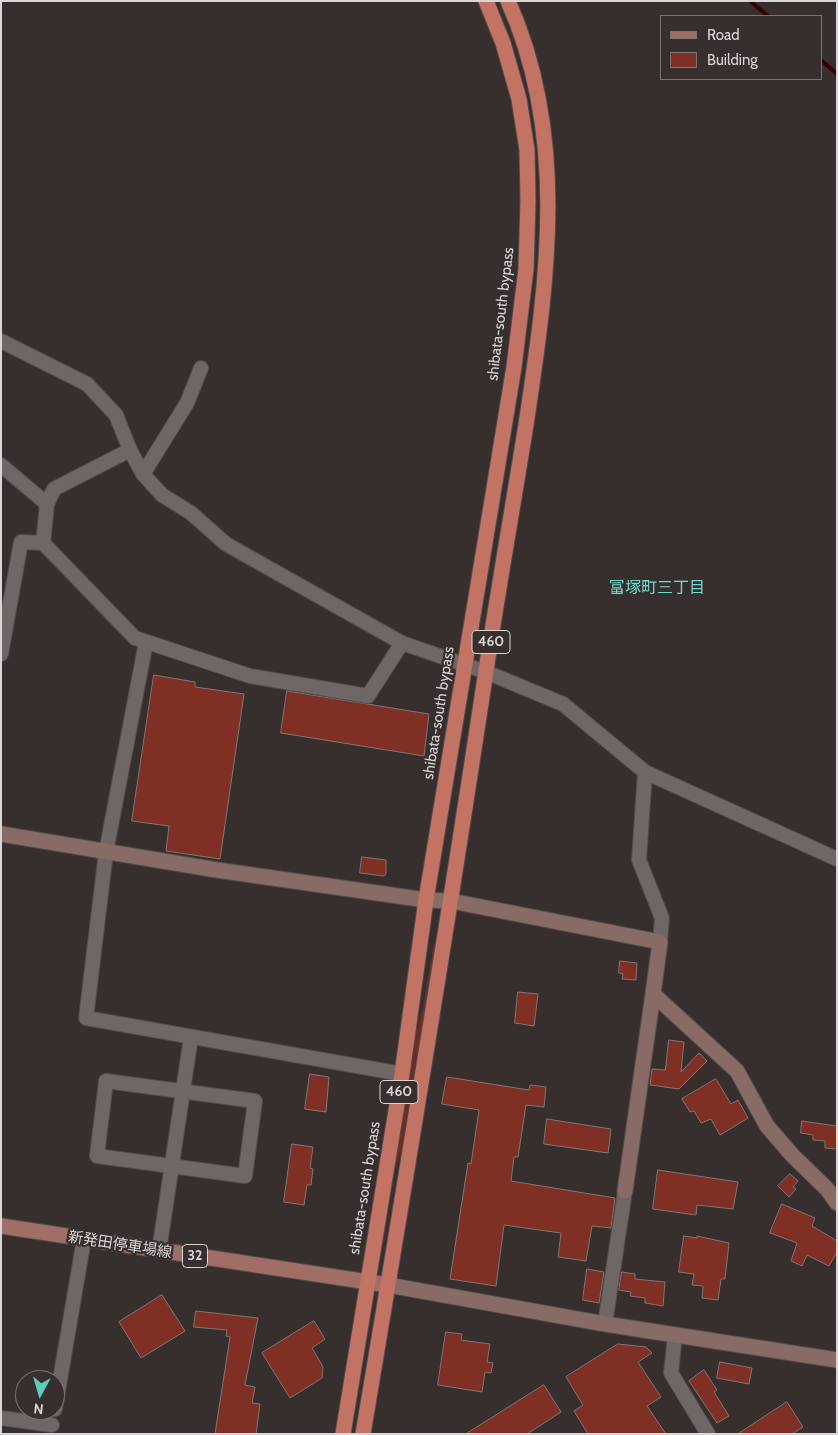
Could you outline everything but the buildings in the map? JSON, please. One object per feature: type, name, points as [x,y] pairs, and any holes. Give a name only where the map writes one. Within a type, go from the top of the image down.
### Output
[{"type":"highway","name":"shibata-south bypass","points":[[343,1434],[402,1074],[426,900],[514,367],[526,269],[527,150],[518,99],[503,43],[486,1]]},
{"type":"highway","name":"460","points":[[363,1434],[451,901],[536,353],[547,265],[550,202],[548,160],[538,99],[523,39],[508,1]]},
{"type":"main road","name":"新発田停車場線","points":[[1,1226],[388,1285]]},
{"type":"street","points":[[1,341],[87,384],[116,415],[130,450],[143,474],[162,495],[191,513],[226,544],[402,643],[486,672],[563,704],[644,772],[837,859]]},
{"type":"street","points":[[143,474],[187,403],[201,368]]},
{"type":"street","points":[[43,543],[47,504],[54,489],[130,450]]},
{"type":"street","points":[[1,465],[47,504]]},
{"type":"street","points":[[1,654],[7,593],[20,542],[43,543],[135,638],[250,676],[368,696],[402,643]]},
{"type":"street","points":[[146,642],[106,852],[86,1018],[402,1074]]},
{"type":"street","points":[[605,1324],[653,994],[662,918],[638,860],[644,772]]},
{"type":"street","points":[[1,834],[106,852],[426,900],[451,901],[660,942]]},
{"type":"street","points":[[653,994],[738,1071],[767,1126],[793,1156],[827,1189],[837,1203]]},
{"type":"street","points":[[159,1251],[191,1037]]},
{"type":"street","points":[[106,1081],[255,1101],[245,1176],[172,1166],[98,1156],[106,1081]]},
{"type":"street","points":[[62,1370],[84,1239]]},
{"type":"street","points":[[388,1285],[605,1324],[837,1360]]},
{"type":"street","points":[[675,1335],[671,1373],[708,1434]]},
{"type":"street","points":[[1,1418],[52,1429]]},
{"type":"shaded area","points":[[434,943],[437,944],[408,1130],[393,1175],[382,1251],[379,1251],[410,1057],[423,1007]]},
{"type":"waterway","points":[[750,1],[767,15]]},
{"type":"waterway","points":[[823,62],[837,74]]},
{"type":"district","name":"富塚町三丁目","points":[[657,588]]}]
